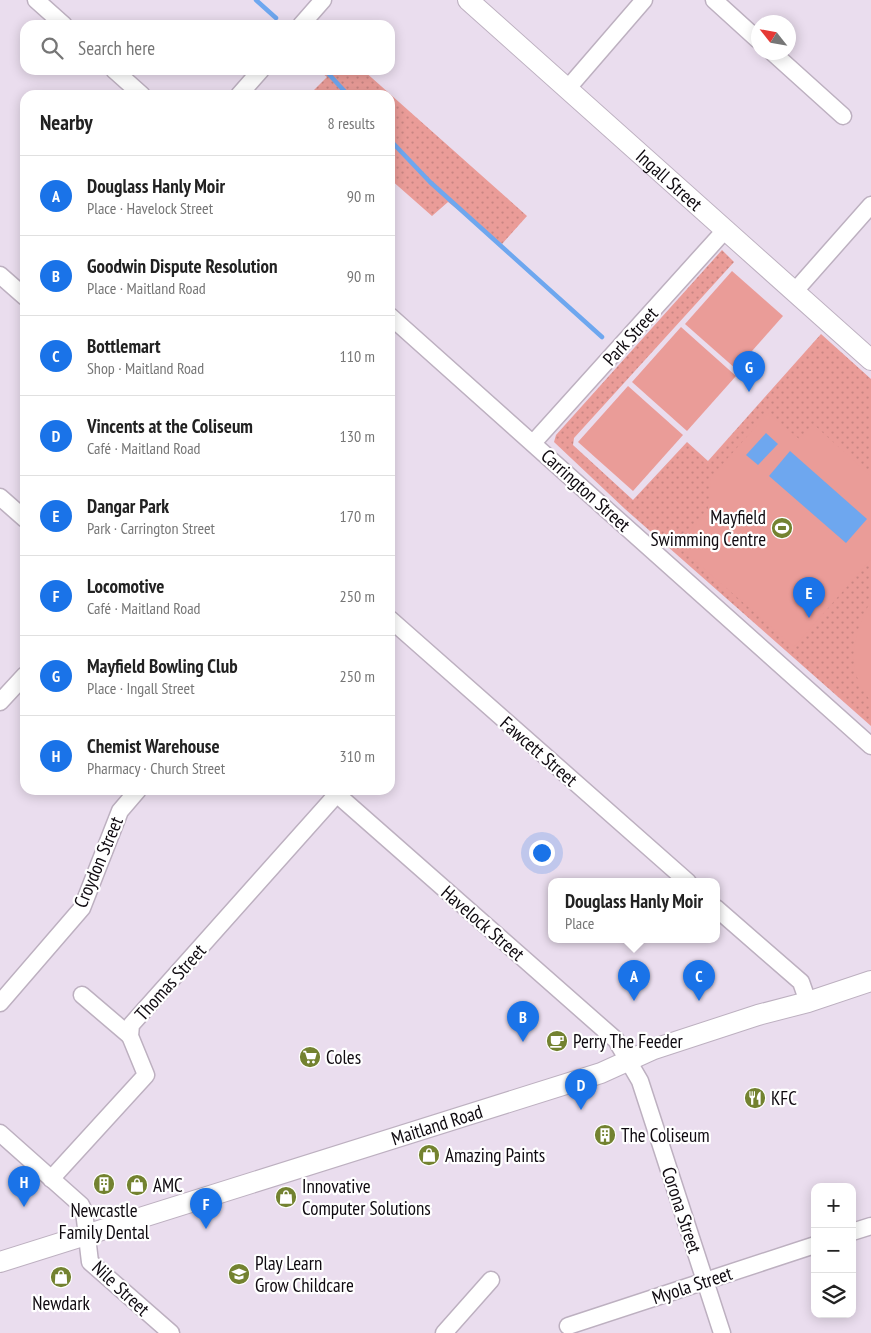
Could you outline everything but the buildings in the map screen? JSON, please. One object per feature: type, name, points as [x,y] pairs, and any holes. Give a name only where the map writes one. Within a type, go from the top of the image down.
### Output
[{"type":"main road","name":"Ingall Street","points":[[468,0],[871,360]]},
{"type":"main road","name":"Maitland Road","points":[[0,1262],[601,1073],[647,1051],[871,981]]},
{"type":"street","points":[[36,0],[58,20]]},
{"type":"street","points":[[305,20],[323,0]]},
{"type":"street","points":[[568,88],[644,0]]},
{"type":"street","points":[[714,0],[751,34]]},
{"type":"street","points":[[781,60],[843,116]]},
{"type":"street","points":[[120,75],[136,90]]},
{"type":"street","points":[[243,90],[257,75]]},
{"type":"street","points":[[795,291],[871,205]]},
{"type":"street","name":"Park Street","points":[[534,443],[726,229]]},
{"type":"street","points":[[0,275],[20,293]]},
{"type":"street","name":"Carrington Street","points":[[395,320],[871,746]]},
{"type":"street","points":[[0,497],[20,515]]},
{"type":"street","name":"Fawcett Street","points":[[395,623],[683,878]]},
{"type":"street","points":[[0,702],[20,680]]},
{"type":"street","name":"Croydon Street","points":[[0,1003],[82,908],[120,811],[134,795]]},
{"type":"street","name":"Thomas Street","points":[[51,1179],[146,1075],[130,1036],[131,1025],[331,795]]},
{"type":"street","name":"Havelock Street","points":[[337,795],[616,1040],[628,1060]]},
{"type":"street","points":[[720,911],[801,982],[808,1002]]},
{"type":"street","points":[[82,995],[130,1036]]},
{"type":"street","name":"Corona Street","points":[[628,1060],[640,1082],[722,1333]]},
{"type":"street","name":"Nile Street","points":[[0,1134],[81,1205],[84,1211],[90,1262],[171,1333]]},
{"type":"street","points":[[856,1231],[871,1226]]},
{"type":"street","name":"Myola Street","points":[[568,1326],[811,1246]]},
{"type":"street","points":[[444,1333],[491,1280]]},
{"type":"shaded area","points":[[324,75],[369,75],[385,90],[314,90],[327,77]]},
{"type":"shaded area","points":[[395,98],[527,216],[502,244],[448,202],[432,216],[395,183]]},
{"type":"shaded area","points":[[722,250],[734,262],[574,438],[573,445],[633,500],[687,442],[708,461],[821,334],[871,379],[871,726],[625,509],[554,442],[556,435]]},
{"type":"shaded area","points":[[732,271],[783,316],[736,369],[685,324]]},
{"type":"shaded area","points":[[681,327],[736,376],[687,431],[632,382]]},
{"type":"shaded area","points":[[628,386],[683,435],[633,491],[578,442]]},
{"type":"shaded area","name":"Mayfield Swimming Centre","points":[[768,413],[799,439],[813,424],[871,476],[871,559],[794,647],[677,545],[708,511],[711,477]]},
{"type":"shaded area","points":[[871,601],[871,701],[862,689],[857,677],[854,652],[859,626]]},
{"type":"water","points":[[766,433],[778,444],[758,465],[746,455]]},
{"type":"water","points":[[790,451],[867,519],[846,543],[769,476]]},
{"type":"waterway","points":[[256,0],[276,18]]},
{"type":"waterway","points":[[330,75],[343,90]]},
{"type":"waterway","points":[[395,145],[430,182],[602,337]]},
{"type":"place","name":"Mayfield Bowling Club","points":[[749,392]]},
{"type":"place","name":"Mayfield Swimming Centre","points":[[782,528]]},
{"type":"place","name":"Dangar Park","points":[[809,618]]},
{"type":"place","name":"Douglass Hanly Moir","points":[[634,1001]]},
{"type":"place","name":"Bottlemart","points":[[699,1001]]},
{"type":"place","name":"Perry The Feeder","points":[[557,1041]]},
{"type":"place","name":"Goodwin Dispute Resolution","points":[[523,1042]]},
{"type":"place","name":"Coles","points":[[310,1057]]},
{"type":"place","name":"KFC","points":[[755,1098]]},
{"type":"place","name":"Vincents at the Coliseum","points":[[581,1110]]},
{"type":"place","name":"The Coliseum","points":[[605,1135]]},
{"type":"place","name":"Amazing Paints","points":[[429,1155]]},
{"type":"place","name":"Newcastle Family Dental","points":[[104,1184]]},
{"type":"place","name":"AMC","points":[[137,1185]]},
{"type":"place","name":"Innovative Computer Solutions","points":[[286,1197]]},
{"type":"place","name":"Chemist Warehouse","points":[[24,1207]]},
{"type":"place","name":"Locomotive","points":[[206,1229]]},
{"type":"place","name":"Play Learn Grow Childcare","points":[[239,1274]]},
{"type":"place","name":"Newdark","points":[[61,1277]]}]
